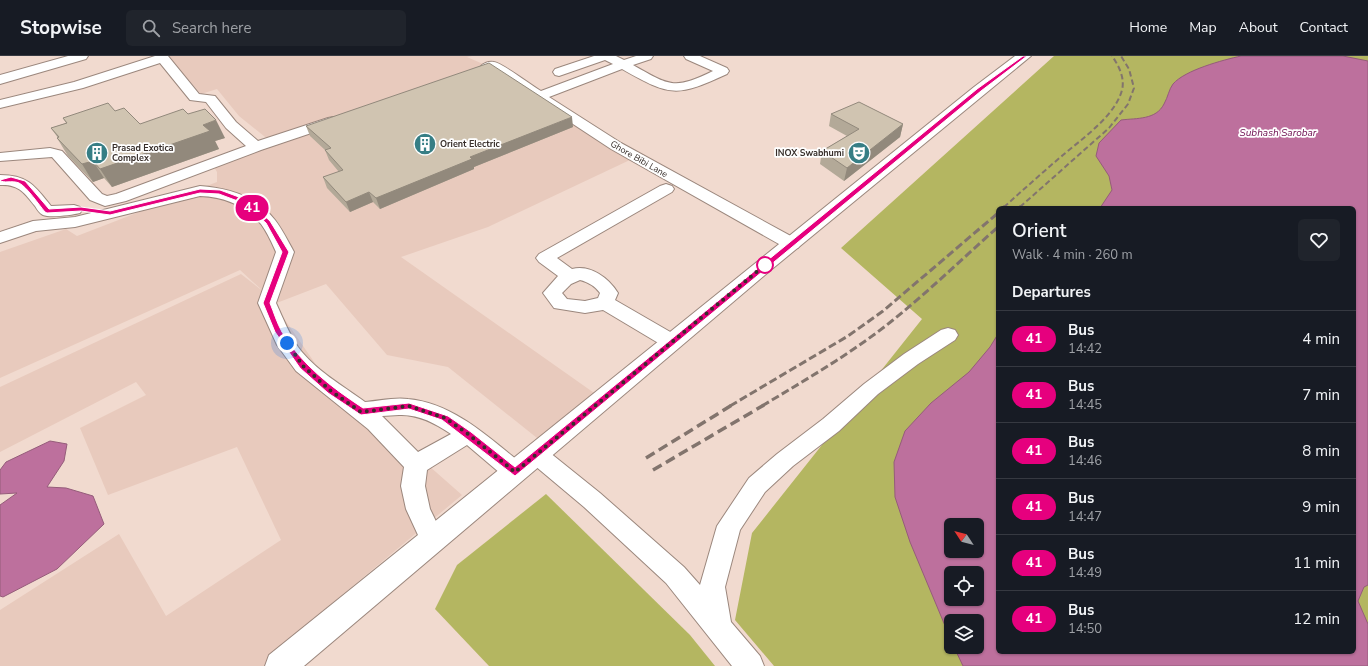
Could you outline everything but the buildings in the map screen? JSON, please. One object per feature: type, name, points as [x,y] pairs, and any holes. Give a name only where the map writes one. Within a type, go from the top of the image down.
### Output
[{"type":"street","points":[[0,80],[2,78],[82,56]]},
{"type":"street","points":[[559,72],[606,56],[664,86],[677,88],[691,84],[723,70],[690,56]]},
{"type":"street","points":[[539,96],[647,56]]},
{"type":"street","points":[[280,666],[979,90],[1024,56]]},
{"type":"street","points":[[0,104],[78,85],[162,57],[195,97],[210,99],[231,125],[256,147]]},
{"type":"street","name":"Ghore Bibi Lane","points":[[473,71],[492,65],[616,146],[792,244]]},
{"type":"street","points":[[0,157],[50,152],[57,154],[96,197],[105,201],[120,198],[256,147],[345,117]]},
{"type":"street","points":[[0,180],[11,179],[23,183],[47,211]]},
{"type":"street","points":[[571,277],[546,258],[666,189]]},
{"type":"street","points":[[0,238],[33,226],[75,222],[200,191],[220,192],[245,202],[268,222],[286,252],[267,303],[279,332],[303,366],[331,391],[361,412],[388,435],[416,465]]},
{"type":"street","points":[[33,226],[47,211],[81,209],[110,213]]},
{"type":"street","points":[[605,303],[609,292],[605,285],[578,273],[565,280],[552,293],[561,304],[586,307],[605,303],[620,310],[672,342]]},
{"type":"street","points":[[718,627],[712,587],[728,526],[757,484],[911,358],[948,335]]},
{"type":"street","points":[[361,412],[409,406],[445,418],[468,434],[515,472]]},
{"type":"street","points":[[416,465],[468,434]]},
{"type":"street","points":[[536,454],[592,500],[675,575],[750,666]]},
{"type":"street","points":[[416,465],[413,486],[418,509],[433,540]]},
{"type":"shaded area","points":[[168,56],[472,56],[467,57],[490,67],[632,159],[488,227],[401,257],[597,395],[542,442],[448,367],[387,355],[326,284],[274,304],[319,369],[462,495],[324,610],[266,666],[0,666],[0,610],[119,534],[166,616],[281,540],[237,447],[108,495],[80,428],[146,395],[136,382],[0,452],[0,387],[241,274],[264,292],[240,270],[0,378],[0,252],[66,229],[77,236],[217,182],[217,172],[214,167],[275,145],[239,116],[217,89],[201,94]]},
{"type":"shaded area","points":[[1054,56],[1368,56],[1368,666],[774,666],[735,620],[752,533],[922,319],[841,248]]},
{"type":"shaded area","points":[[546,494],[690,635],[715,666],[489,666],[435,609],[457,565]]},
{"type":"water","name":"Subhash Sarobar","points":[[1241,56],[1343,56],[1368,61],[1368,585],[1364,587],[1358,601],[1368,624],[1368,666],[963,666],[957,654],[984,654],[984,614],[944,614],[944,623],[910,542],[895,497],[894,462],[905,431],[931,403],[969,372],[990,347],[996,337],[996,654],[1356,654],[1356,206],[1101,206],[1112,190],[1109,176],[1096,156],[1099,143],[1121,120],[1151,116],[1156,113],[1164,104],[1173,84],[1186,74],[1205,66]]},
{"type":"water","points":[[50,441],[67,444],[64,461],[47,487],[66,488],[93,496],[104,524],[57,569],[3,597],[0,596],[0,505],[17,493],[0,494],[0,470],[6,462]]},
{"type":"railway","points":[[1005,206],[1089,134],[1113,109],[1122,90],[1123,81],[1119,68],[1112,56]]},
{"type":"railway","points":[[1021,206],[1109,128],[1128,104],[1134,88],[1129,69],[1121,56]]},
{"type":"railway","points":[[730,406],[848,336],[883,311],[996,215]]},
{"type":"railway","points":[[762,406],[862,344],[920,298],[996,229]]},
{"type":"railway","points":[[646,458],[732,405]]},
{"type":"railway","points":[[653,470],[764,405]]},
{"type":"bus line","name":"41","points":[[0,180],[11,179],[23,183],[47,211],[81,209],[110,213],[200,191],[220,192],[245,202],[268,222],[286,252],[267,303],[279,332],[303,366],[331,391],[361,412],[409,406],[445,418],[468,434],[515,472],[979,90],[1024,56]]},
{"type":"place","name":"Orient Electric","points":[[425,144]]},
{"type":"place","name":"Prasad Exotica Complex","points":[[97,153]]},
{"type":"place","name":"INOX Swabhumi","points":[[859,153]]},
{"type":"route","points":[[287,343],[303,366],[331,391],[361,412],[409,406],[445,418],[468,434],[515,472],[765,265]]}]
